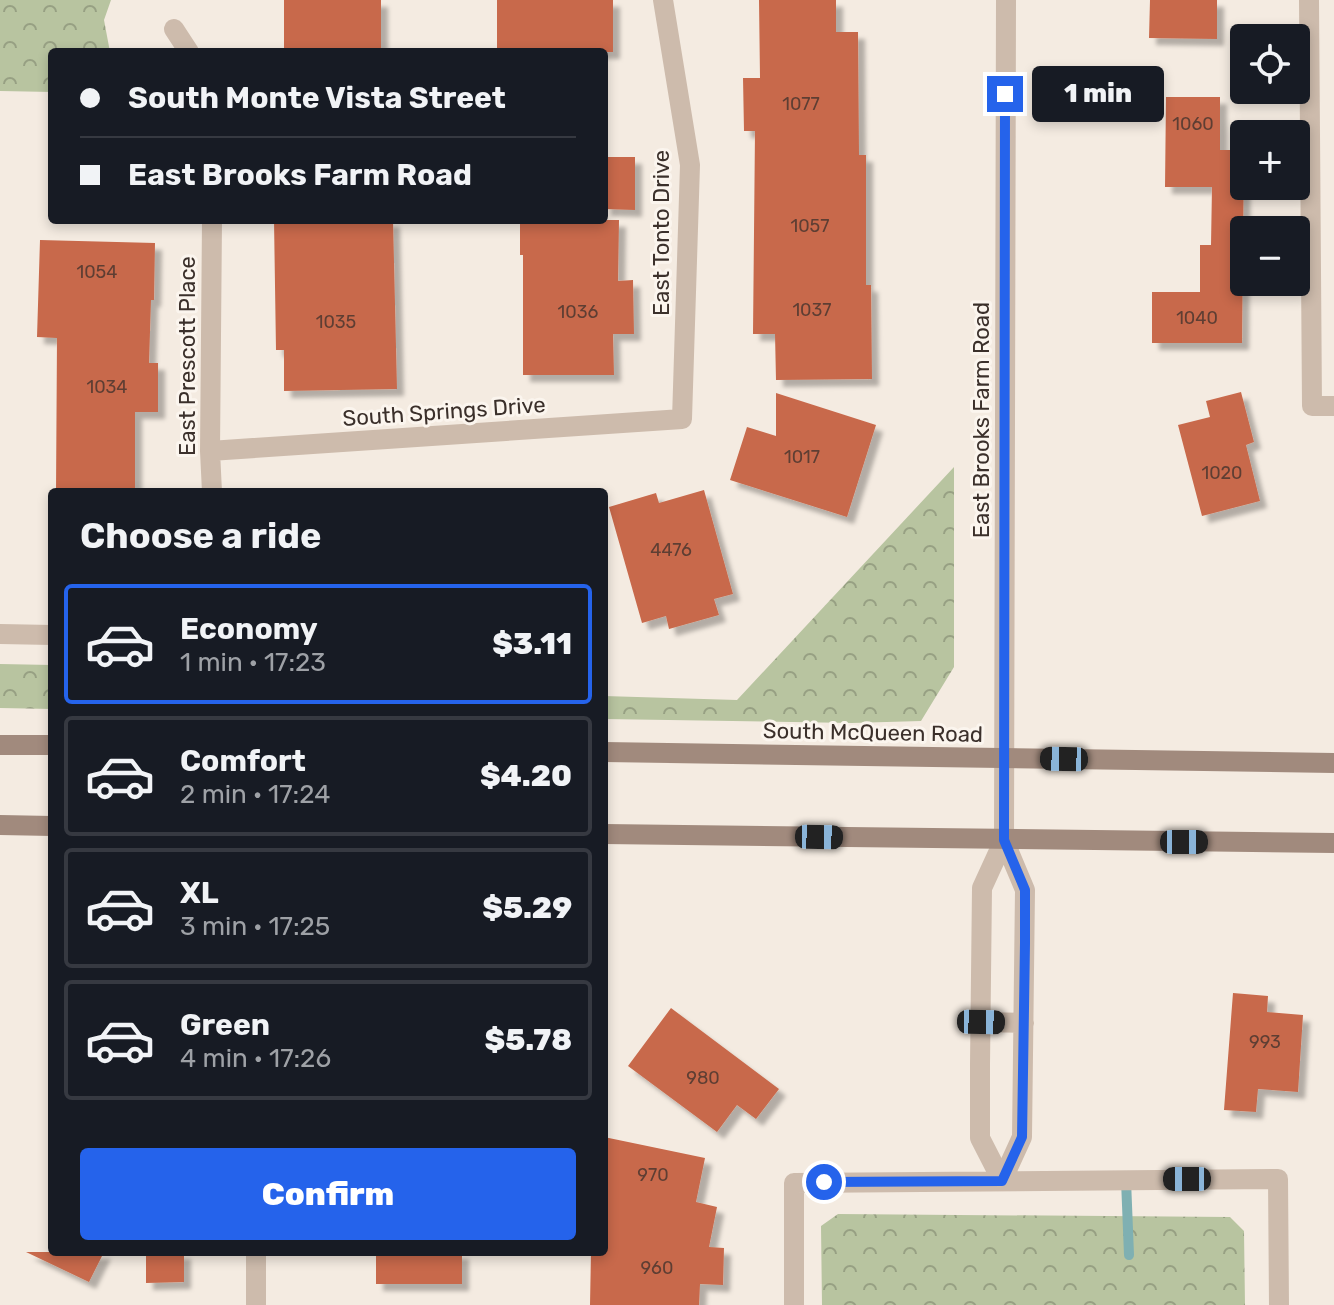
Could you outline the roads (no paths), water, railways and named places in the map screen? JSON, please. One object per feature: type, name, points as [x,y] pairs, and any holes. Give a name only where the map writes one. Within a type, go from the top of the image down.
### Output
[{"type":"main road","points":[[0,745],[48,745]]},
{"type":"main road","name":"South McQueen Road","points":[[608,752],[1334,763]]},
{"type":"main road","points":[[0,825],[48,826]]},
{"type":"main road","points":[[608,834],[1334,843]]},
{"type":"street","name":"East Tonto Drive","points":[[663,0],[690,165],[682,419]]},
{"type":"street","name":"East Brooks Farm Road","points":[[1002,1181],[1022,1137],[1025,890],[1004,840],[1006,0]]},
{"type":"street","points":[[1309,0],[1312,406],[1334,406]]},
{"type":"street","points":[[174,29],[186,48]]},
{"type":"street","name":"East Prescott Place","points":[[212,224],[212,488]]},
{"type":"street","name":"South Springs Drive","points":[[210,451],[682,419]]},
{"type":"street","points":[[0,634],[48,635]]},
{"type":"street","name":"East Brooks Farm Road","points":[[1002,1181],[980,1138],[982,888],[1004,840]]},
{"type":"street","points":[[981,1022],[1024,1023]]},
{"type":"street","points":[[794,1305],[794,1183],[1278,1179],[1279,1305]]},
{"type":"street","points":[[256,1256],[256,1305]]},
{"type":"waterway","points":[[1126,1180],[1129,1255]]}]
